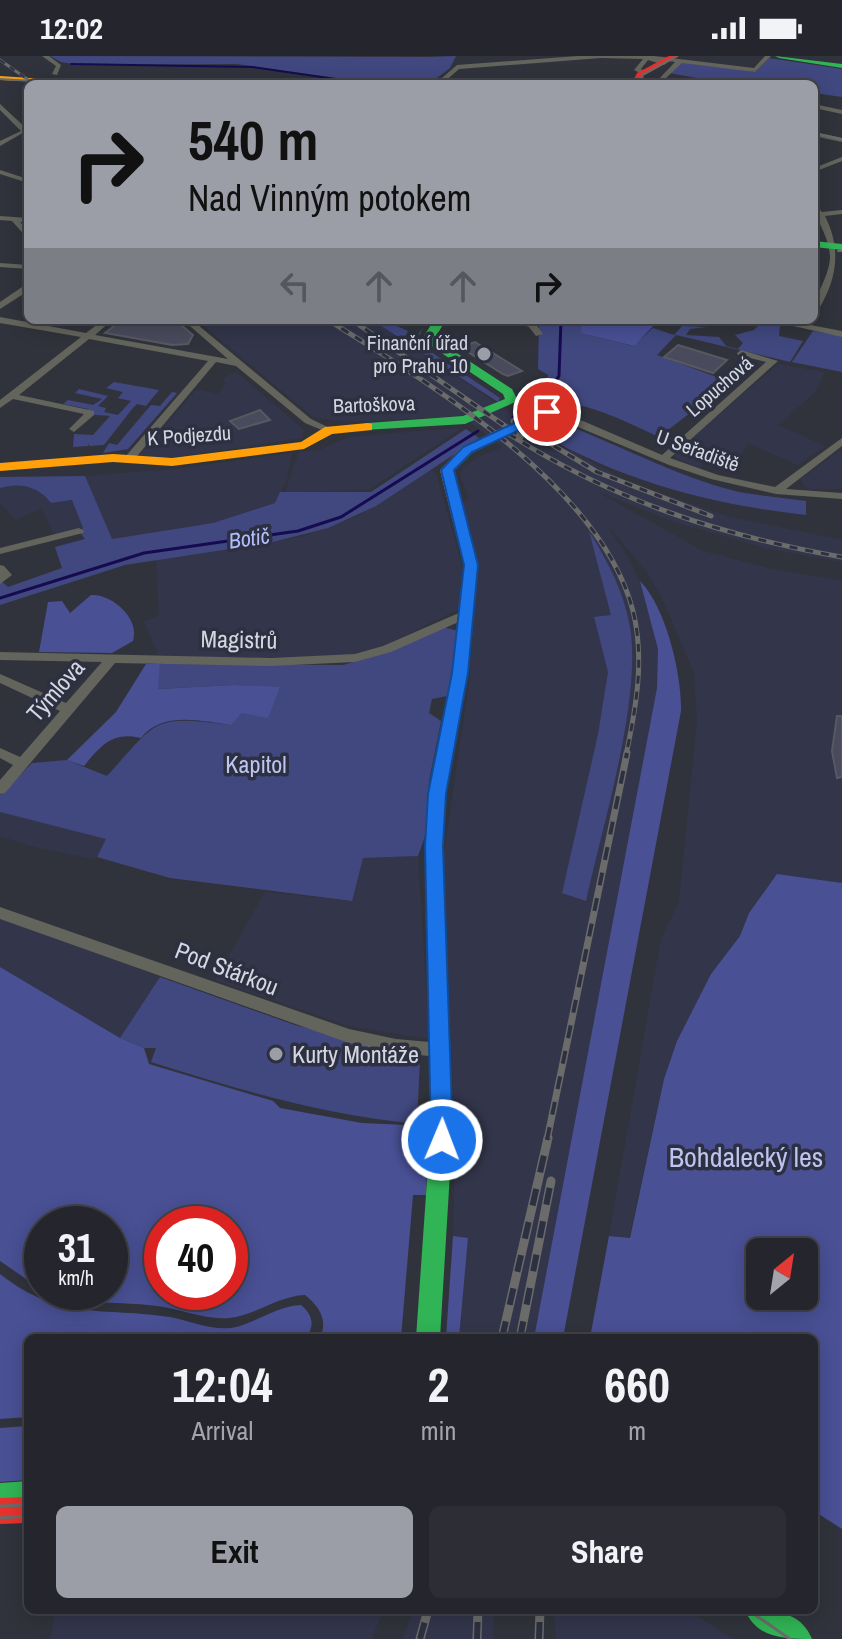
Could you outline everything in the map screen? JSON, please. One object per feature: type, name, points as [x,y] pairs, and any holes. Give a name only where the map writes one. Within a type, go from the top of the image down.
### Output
[{"type":"street","points":[[0,80],[51,80],[59,66],[45,56]]},
{"type":"street","points":[[442,80],[457,67],[570,57],[640,71],[674,59],[755,70],[768,56]]},
{"type":"street","points":[[779,56],[842,66]]},
{"type":"street","points":[[661,80],[674,59]]},
{"type":"street","points":[[0,106],[9,111],[24,132],[0,144]]},
{"type":"street","points":[[818,107],[840,110]]},
{"type":"street","points":[[818,135],[842,140]]},
{"type":"street","points":[[818,168],[842,159]]},
{"type":"street","points":[[823,166],[832,170]]},
{"type":"street","points":[[0,172],[24,179]]},
{"type":"street","points":[[0,183],[13,175]]},
{"type":"street","points":[[818,210],[839,250],[831,279],[818,303]]},
{"type":"street","points":[[821,214],[842,212]]},
{"type":"street","points":[[0,218],[24,220]]},
{"type":"street","points":[[14,219],[24,232]]},
{"type":"street","points":[[818,245],[839,250]]},
{"type":"street","points":[[818,251],[839,250]]},
{"type":"street","points":[[0,265],[24,267]]},
{"type":"street","points":[[0,306],[24,290]]},
{"type":"street","points":[[0,320],[236,363]]},
{"type":"street","points":[[0,405],[102,324]]},
{"type":"street","name":"Bartoškova","points":[[192,324],[311,424],[329,430],[460,421],[512,401]]},
{"type":"street","points":[[438,324],[430,336],[432,342],[508,392],[512,401],[547,412]]},
{"type":"street","points":[[533,324],[539,334]]},
{"type":"street","points":[[808,324],[842,334]]},
{"type":"street","points":[[194,354],[212,351],[214,343]]},
{"type":"street","points":[[129,459],[215,358],[218,350],[214,343]]},
{"type":"street","name":"Lopuchová","points":[[663,459],[773,361],[741,353]]},
{"type":"street","points":[[11,396],[91,413],[74,429]]},
{"type":"street","points":[[428,1334],[442,1140],[434,846],[437,794],[468,613],[470,556],[447,470],[467,450],[547,412]]},
{"type":"street","name":"U Seřadiště","points":[[547,412],[586,424],[663,459],[747,486],[842,496]]},
{"type":"street","name":"K Podjezdu","points":[[0,467],[129,459],[172,462],[285,448],[311,442],[329,430]]},
{"type":"street","points":[[776,491],[842,441]]},
{"type":"street","points":[[0,551],[79,531]]},
{"type":"street","name":"Magistrů","points":[[0,656],[271,662],[355,658],[387,649],[468,613]]},
{"type":"street","name":"Týmlova","points":[[0,789],[113,657]]},
{"type":"street","points":[[0,678],[67,709]]},
{"type":"street","points":[[0,753],[22,763]]},
{"type":"street","name":"Pod Stárkou","points":[[0,913],[349,1036],[396,1046],[441,1050]]},
{"type":"street","points":[[0,1496],[24,1494]]},
{"type":"street","points":[[0,1511],[24,1510]]},
{"type":"street","points":[[758,1614],[777,1624]]},
{"type":"street","points":[[764,1614],[798,1639]]},
{"type":"shaded area","points":[[202,324],[378,324],[559,445],[631,483],[730,517],[842,540],[842,562],[769,549],[674,522],[594,490],[703,551],[772,569],[842,581],[842,883],[777,874],[749,913],[740,936],[711,974],[677,1041],[664,1079],[629,1238],[609,1236],[661,939],[679,903],[697,720],[694,673],[664,602],[647,572],[605,522],[630,561],[646,595],[658,649],[657,688],[535,1334],[459,1334],[468,1239],[453,1236],[455,1127],[443,860],[469,683],[478,567],[463,502],[469,498],[460,476],[462,469],[477,458],[502,447],[462,416],[345,422],[313,417]],"holes":[[[590,535],[607,561],[627,614],[632,665],[626,712],[586,900],[562,893],[598,734],[608,672],[594,618],[612,615]]]},
{"type":"shaded area","points":[[778,364],[825,372],[815,392],[778,425],[825,446],[798,465],[748,443],[741,456],[718,447],[700,468],[677,459],[674,453]]},
{"type":"shaded area","points":[[236,372],[304,430],[302,438],[169,458],[138,457],[197,389],[218,394],[226,384],[223,378]]},
{"type":"shaded area","points":[[459,430],[368,490],[285,492],[299,452],[320,450],[349,437]]},
{"type":"shaded area","points":[[842,449],[842,489],[810,489],[803,485],[801,479]]},
{"type":"shaded area","points":[[292,453],[287,479],[275,503],[213,523],[111,539],[85,476],[175,469]]},
{"type":"shaded area","points":[[430,470],[436,473],[462,566],[459,609],[375,650],[347,656],[220,658],[158,655],[144,621],[159,616],[156,559],[301,537],[358,516]]},
{"type":"shaded area","points":[[12,484],[38,489],[51,503],[72,500],[83,528],[55,537],[42,508],[16,520],[0,503],[0,488]]},
{"type":"shaded area","points":[[0,812],[106,839],[95,859],[34,847],[0,836]]},
{"type":"shaded area","points":[[418,856],[429,1039],[348,1026],[215,980],[265,892],[351,901],[363,858]]},
{"type":"shaded area","points":[[0,917],[160,977],[120,1038],[0,967]]},
{"type":"shaded area","points":[[55,1614],[381,1614],[372,1639],[50,1639]]},
{"type":"shaded area","points":[[412,1614],[494,1614],[493,1639],[403,1639]]},
{"type":"shaded area","points":[[554,1614],[693,1614],[733,1639],[556,1639]]},
{"type":"green space","points":[[50,56],[456,56],[450,68],[434,80],[351,80],[237,64],[80,65],[61,62]]},
{"type":"green space","points":[[769,58],[842,69],[842,97],[818,94],[818,80],[708,80],[669,73],[684,60],[755,72]]},
{"type":"green space","points":[[378,324],[393,324],[408,331],[405,337],[415,338],[423,328],[416,342],[500,398],[498,402]]},
{"type":"green space","points":[[539,324],[582,324],[582,333],[633,346],[653,328],[674,335],[682,326],[707,327],[690,329],[686,335],[719,337],[726,346],[738,349],[743,343],[735,335],[758,326],[731,324],[780,325],[779,336],[803,341],[790,362],[676,335],[657,355],[730,382],[659,437],[588,408],[561,403],[550,406],[532,399],[547,382],[548,375],[538,369]]},
{"type":"green space","points":[[582,324],[655,324],[634,346],[581,333]]},
{"type":"green space","points":[[813,331],[842,336],[842,372],[792,362]]},
{"type":"green space","points":[[114,382],[159,390],[146,406],[137,404],[132,409],[104,445],[89,446],[89,443],[88,446],[73,447],[74,434],[93,435],[110,416],[84,414],[88,409],[63,404],[68,400],[93,405],[102,399],[75,393],[79,389],[108,396],[98,406],[106,408],[104,412],[118,415],[131,401],[118,398],[123,392],[106,388]]},
{"type":"green space","points":[[172,392],[177,393],[128,449],[103,453],[109,443],[117,445],[151,405],[160,406]]},
{"type":"green space","points":[[550,419],[715,485],[739,492],[806,501],[806,515],[697,496],[628,475],[561,445],[528,426]]},
{"type":"green space","points":[[466,429],[479,438],[376,506],[328,528],[269,543],[125,565],[0,605],[0,580],[8,587],[62,568],[55,547],[85,539],[79,531],[83,528],[72,500],[51,503],[41,493],[28,487],[14,485],[0,488],[0,477],[85,476],[112,539],[213,523],[275,503],[280,492],[371,492]]},
{"type":"green space","points":[[589,531],[609,566],[624,602],[632,656],[626,726],[586,901],[562,893],[598,734],[608,672],[594,617],[611,615]]},
{"type":"green space","points":[[640,581],[658,607],[671,642],[679,679],[681,711],[564,1334],[535,1334],[657,688],[658,649]]},
{"type":"green space","points":[[91,595],[108,599],[123,609],[132,624],[133,641],[112,653],[39,652],[48,602],[62,601],[70,613]]},
{"type":"green space","name":"Kapitol","points":[[442,627],[459,631],[447,696],[432,699],[429,713],[441,721],[429,781],[425,836],[418,856],[363,858],[352,901],[170,878],[97,857],[106,839],[0,812],[0,795],[32,763],[67,760],[107,776],[137,743],[158,726],[185,721],[230,725],[242,713],[280,688],[234,685],[157,689],[160,664],[343,665],[379,655]]},
{"type":"green space","points":[[146,664],[160,664],[158,689],[234,685],[280,687],[268,718],[242,713],[231,725],[195,720],[171,721],[160,724],[141,738],[115,738],[84,766],[67,760],[116,712]]},
{"type":"green space","name":"Bohdalecký les","points":[[777,874],[842,883],[842,1529],[818,1514],[818,1334],[591,1334],[609,1236],[630,1238],[664,1079],[677,1041],[711,974],[740,936],[749,913]]},
{"type":"green space","points":[[0,967],[120,1038],[144,1048],[149,1064],[273,1101],[280,1108],[362,1123],[428,1126],[426,1195],[413,1195],[401,1334],[321,1334],[321,1314],[305,1295],[229,1318],[175,1310],[248,1310],[248,1206],[144,1206],[144,1305],[128,1304],[128,1206],[24,1206],[24,1278],[0,1261]]},
{"type":"green space","name":"Kurty Montáže","points":[[160,977],[295,1025],[420,1058],[417,1124],[282,1100],[151,1062],[156,1048],[144,1048],[120,1038]]},
{"type":"green space","points":[[453,1236],[468,1238],[459,1334],[446,1334]]},
{"type":"green space","points":[[0,1274],[24,1290],[24,1310],[146,1314],[223,1328],[240,1326],[292,1306],[301,1305],[310,1317],[312,1325],[309,1334],[24,1334],[24,1417],[0,1419]]},
{"type":"green space","points":[[24,1426],[24,1480],[0,1482],[0,1428]]},
{"type":"building","points":[[117,324],[180,324],[193,335],[188,344],[172,345],[105,333]]},
{"type":"building","name":"Finanční úřad pro Prahu 10","points":[[475,342],[522,371],[508,376],[460,347]]},
{"type":"building","points":[[678,345],[727,360],[713,373],[664,357]]},
{"type":"building","points":[[260,410],[270,420],[239,429],[230,421]]},
{"type":"building","points":[[837,716],[842,716],[842,777],[837,778],[832,751]]},
{"type":"waterway","name":"Botič","points":[[71,64],[253,67],[342,80]]},
{"type":"waterway","name":"Botič","points":[[542,401],[559,376],[561,324]]},
{"type":"waterway","points":[[553,389],[562,396]]},
{"type":"waterway","name":"Botič","points":[[513,417],[524,412]]},
{"type":"waterway","name":"Botič","points":[[0,598],[144,553],[298,531],[341,517],[478,431]]},
{"type":"tram line","points":[[640,80],[642,75],[677,56]]},
{"type":"tram line","points":[[0,79],[24,80]]},
{"type":"tram line","points":[[818,134],[842,139]]},
{"type":"tram line","points":[[0,1506],[24,1505]]},
{"type":"tram line","points":[[0,1518],[24,1516]]},
{"type":"tram line","points":[[754,1614],[790,1639]]},
{"type":"railway","points":[[0,60],[28,80]]},
{"type":"railway","points":[[334,324],[415,375],[508,443],[550,481],[586,522],[615,565],[637,629],[638,683],[626,755]]},
{"type":"railway","points":[[358,324],[521,437]]},
{"type":"railway","points":[[513,421],[597,472],[711,516]]},
{"type":"railway","points":[[509,434],[588,478],[669,512],[754,538],[842,557]]},
{"type":"railway","points":[[547,1140],[627,753]]},
{"type":"railway","points":[[503,1334],[548,1138]]},
{"type":"railway","points":[[521,1334],[551,1181]]},
{"type":"railway","points":[[420,1639],[427,1614]]},
{"type":"railway","points":[[477,1639],[478,1614]]},
{"type":"railway","points":[[539,1639],[540,1614]]},
{"type":"traffic: fast","points":[[779,56],[842,66]]},
{"type":"traffic: fast","points":[[818,244],[842,247]]},
{"type":"traffic: fast","points":[[438,324],[430,336],[432,342],[508,392],[512,401]]},
{"type":"traffic: fast","points":[[368,427],[465,420],[512,401]]},
{"type":"traffic: fast","points":[[428,1334],[442,1123],[434,846],[437,794],[460,673],[467,608]]},
{"type":"traffic: fast","points":[[0,1496],[24,1494]]},
{"type":"traffic: fast","points":[[764,1614],[798,1639]]},
{"type":"traffic: slow","points":[[0,78],[30,80]]},
{"type":"traffic: slow","points":[[467,608],[471,565],[447,470],[467,450],[547,412]]},
{"type":"traffic: slow","points":[[0,467],[113,458],[172,462],[304,445],[329,430],[368,427]]},
{"type":"traffic: jam","points":[[639,80],[640,75],[675,56]]},
{"type":"traffic: jam","points":[[0,1511],[24,1510]]},
{"type":"place","name":"Finanční úřad pro Prahu 10","points":[[484,354]]},
{"type":"place","name":"Kurty Montáže","points":[[276,1054]]},
{"type":"route","points":[[442,1140],[434,846],[437,794],[460,673],[471,565],[465,531],[447,470],[467,450],[547,412]]}]
